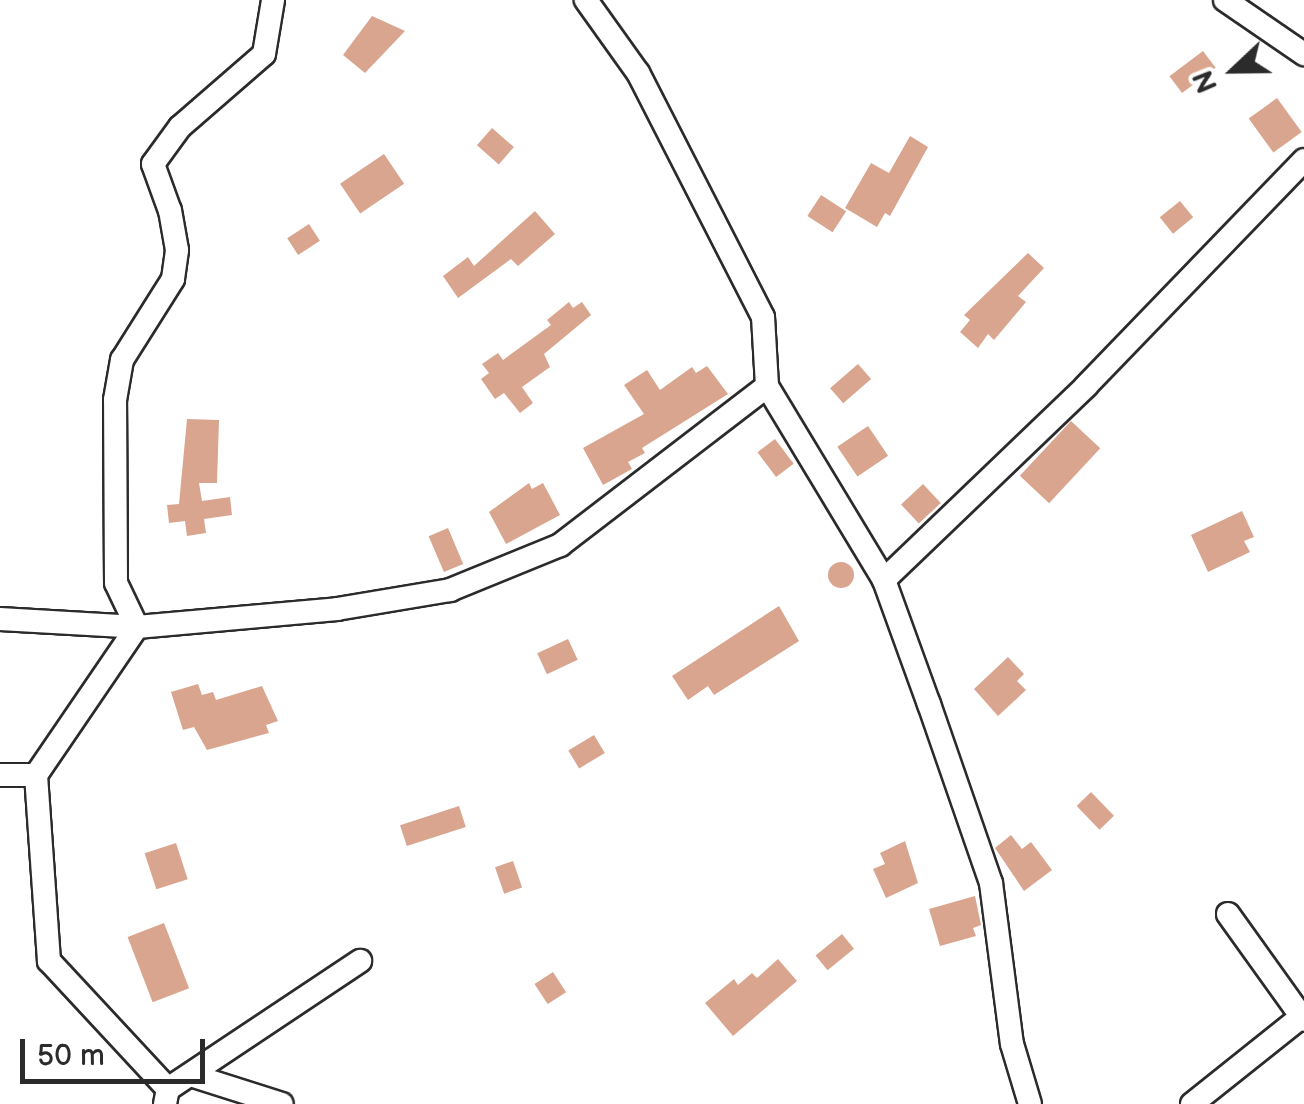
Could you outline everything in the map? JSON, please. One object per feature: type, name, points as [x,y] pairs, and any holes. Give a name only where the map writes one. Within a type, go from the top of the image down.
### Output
[{"type":"street","points":[[137,627],[116,583],[114,400],[122,360],[173,279],[177,250],[170,211],[153,164],[180,128],[264,54],[273,0]]},
{"type":"street","points":[[586,0],[638,74],[763,317],[767,386],[884,580],[992,883],[1012,1044],[1030,1104]]},
{"type":"street","points":[[1225,0],[1304,54]]},
{"type":"street","points":[[884,580],[1086,386],[1304,160]]},
{"type":"street","points":[[0,620],[137,627],[337,609],[450,590],[560,545],[767,386]]},
{"type":"street","points":[[137,627],[36,776],[50,961],[166,1097],[360,961]]},
{"type":"street","points":[[0,775],[36,776]]},
{"type":"street","points":[[1192,1104],[1302,1018],[1228,914]]},
{"type":"street","points":[[194,1076],[282,1104]]},
{"type":"building","points":[[372,16],[405,31],[365,73],[343,55]]},
{"type":"building","points":[[1203,51],[1216,68],[1182,93],[1169,76]]},
{"type":"building","points":[[1277,98],[1302,132],[1273,153],[1249,119]]},
{"type":"building","points":[[492,128],[514,147],[499,164],[477,145]]},
{"type":"building","points":[[910,136],[928,147],[890,216],[885,213],[877,227],[845,208],[871,163],[889,173]]},
{"type":"building","points":[[384,154],[404,184],[360,213],[340,184]]},
{"type":"building","points":[[821,195],[846,211],[833,232],[807,216]]},
{"type":"building","points":[[1180,201],[1193,217],[1173,234],[1160,217]]},
{"type":"building","points":[[535,211],[555,234],[518,266],[511,259],[458,298],[443,276],[468,257],[474,266]]},
{"type":"building","points":[[309,224],[320,241],[298,255],[287,238]]},
{"type":"building","points":[[1028,253],[1044,268],[1018,296],[1026,302],[994,340],[988,334],[978,348],[960,332],[970,320],[964,315]]},
{"type":"building","points":[[569,302],[573,308],[582,302],[591,315],[544,354],[550,367],[522,387],[533,403],[520,413],[504,393],[495,399],[481,379],[489,373],[482,364],[498,353],[503,360],[551,325],[547,320]]},
{"type":"building","points":[[858,364],[871,379],[843,403],[830,388]]},
{"type":"building","points":[[707,366],[728,394],[642,448],[645,453],[628,462],[632,469],[603,485],[583,448],[644,414],[624,385],[647,370],[660,390],[692,367],[696,373]]},
{"type":"building","points":[[187,419],[219,420],[217,483],[199,483],[202,501],[230,497],[232,515],[204,519],[206,533],[187,536],[185,521],[169,523],[167,505],[179,504]]},
{"type":"building","points":[[1071,421],[1100,448],[1049,503],[1020,476]]},
{"type":"building","points":[[868,426],[888,456],[857,477],[837,447]]},
{"type":"building","points":[[775,439],[794,464],[776,477],[757,452]]},
{"type":"building","points":[[529,483],[532,489],[543,483],[560,515],[506,544],[489,512]]},
{"type":"building","points":[[923,484],[941,503],[919,523],[901,504]]},
{"type":"building","points":[[1242,511],[1254,537],[1244,541],[1250,552],[1208,572],[1191,535]]},
{"type":"building","points":[[448,528],[463,564],[444,572],[429,536]]},
{"type":"building","points":[[841,562],[850,566],[854,575],[850,584],[841,588],[832,584],[828,575],[832,566]]},
{"type":"building","points":[[779,606],[799,641],[714,695],[708,686],[688,700],[672,676]]},
{"type":"building","points":[[568,639],[578,660],[547,674],[537,653]]},
{"type":"building","points":[[1008,657],[1024,674],[1017,681],[1026,690],[998,716],[974,689]]},
{"type":"building","points":[[198,684],[202,695],[213,692],[216,700],[262,686],[278,721],[266,725],[269,733],[207,750],[194,727],[183,730],[171,692]]},
{"type":"building","points":[[594,735],[605,753],[579,768],[568,750]]},
{"type":"building","points":[[1091,792],[1114,816],[1100,830],[1077,806]]},
{"type":"building","points":[[459,806],[466,827],[407,846],[400,825]]},
{"type":"building","points":[[1011,835],[1022,849],[1031,842],[1052,870],[1024,891],[995,848]]},
{"type":"building","points":[[905,841],[918,883],[886,898],[873,869],[885,864],[880,853]]},
{"type":"building","points":[[176,843],[188,879],[156,889],[145,853]]},
{"type":"building","points":[[513,861],[522,887],[504,894],[495,867]]},
{"type":"building","points":[[975,896],[981,925],[973,928],[976,936],[940,946],[929,909]]},
{"type":"building","points":[[164,923],[189,988],[153,1002],[128,937]]},
{"type":"building","points":[[842,934],[854,949],[828,970],[816,955]]},
{"type":"building","points":[[778,959],[797,981],[733,1036],[705,1003],[734,979],[738,985],[752,973],[757,978]]},
{"type":"building","points":[[553,972],[566,992],[548,1004],[535,984]]}]
